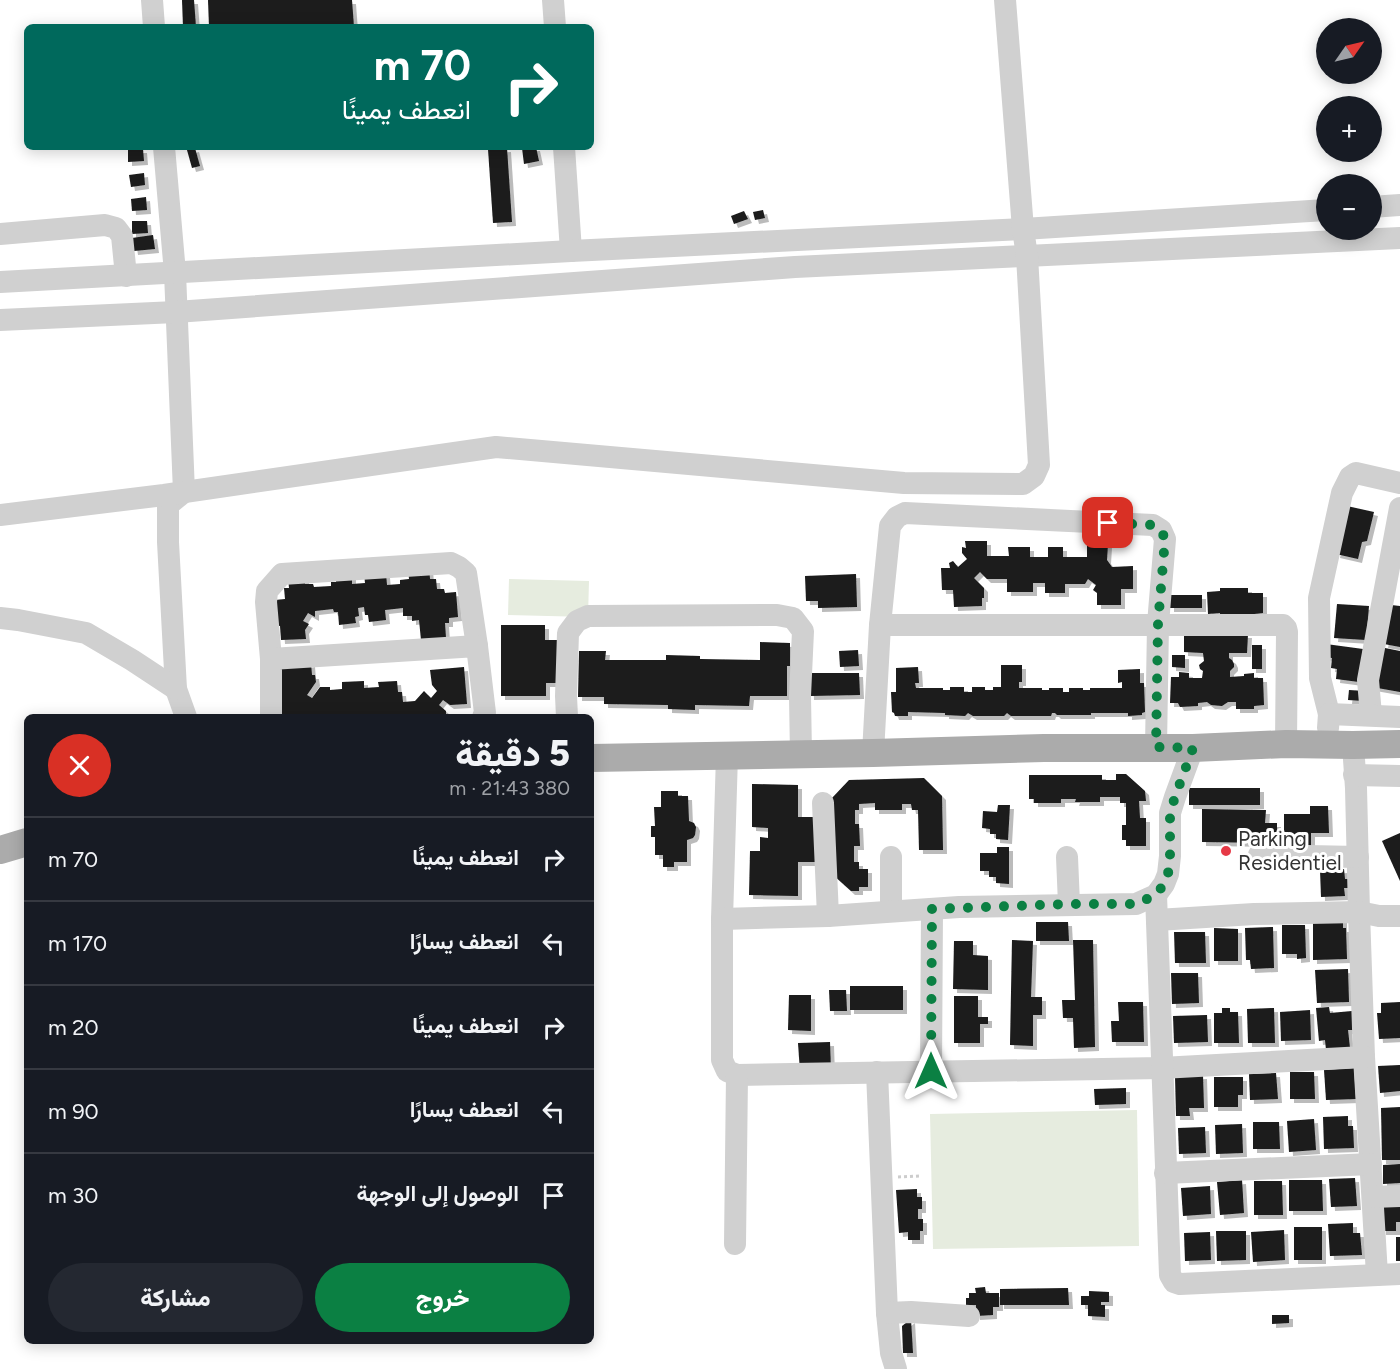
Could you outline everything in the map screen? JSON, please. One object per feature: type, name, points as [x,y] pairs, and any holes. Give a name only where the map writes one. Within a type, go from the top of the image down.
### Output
[{"type":"main road","points":[[594,758],[1044,748],[1400,744]]},
{"type":"main road","points":[[0,850],[24,844]]},
{"type":"street","points":[[152,0],[154,24]]},
{"type":"street","points":[[552,0],[555,24]]},
{"type":"street","points":[[0,515],[184,492],[496,447],[904,483],[1023,484],[1034,476],[1039,465],[1027,256],[1005,0]]},
{"type":"street","points":[[164,150],[175,273],[184,492]]},
{"type":"street","points":[[564,150],[571,251]]},
{"type":"street","points":[[1382,206],[1400,205]]},
{"type":"street","points":[[0,282],[1023,229],[1316,211]]},
{"type":"street","points":[[0,234],[105,225],[116,228],[122,236],[126,276]]},
{"type":"street","points":[[0,320],[176,312],[795,267],[1400,238]]},
{"type":"street","points":[[1377,1275],[1364,1057],[1356,788],[1354,775],[1329,714],[1320,678],[1319,598],[1342,493],[1350,477],[1356,473],[1400,483]]},
{"type":"street","points":[[184,492],[168,505],[168,542],[176,689],[185,714]]},
{"type":"street","points":[[1371,716],[1368,680],[1400,508]]},
{"type":"street","points":[[873,753],[880,626],[890,526],[897,517],[905,513],[1153,525],[1161,530],[1165,539],[1158,624],[1156,747]]},
{"type":"street","points":[[271,714],[271,659],[266,602],[267,591],[282,574],[451,563],[466,573],[484,714]]},
{"type":"street","points":[[567,714],[568,633],[577,621],[588,616],[777,615],[793,618],[803,631],[800,696],[801,755]]},
{"type":"street","points":[[0,618],[86,633],[176,689]]},
{"type":"street","points":[[880,626],[1283,625],[1286,628],[1286,744]]},
{"type":"street","points":[[271,659],[477,646]]},
{"type":"street","points":[[1329,714],[1400,717]]},
{"type":"street","points":[[722,920],[932,909],[1136,904],[1156,895],[1168,874],[1170,813],[1193,748]]},
{"type":"street","points":[[727,755],[722,920],[722,1060],[727,1071],[737,1075],[1161,1068],[1364,1057]]},
{"type":"street","points":[[1354,775],[1400,776]]},
{"type":"street","points":[[823,803],[828,915]]},
{"type":"street","points":[[1259,855],[1358,857]]},
{"type":"street","points":[[891,857],[891,911]]},
{"type":"street","points":[[1067,857],[1069,904]]},
{"type":"street","points":[[1156,895],[1165,1173],[1170,1275],[1174,1282],[1180,1284],[1400,1274]]},
{"type":"street","points":[[931,1071],[932,909]]},
{"type":"street","points":[[1158,920],[1254,914],[1359,912],[1379,916],[1400,916]]},
{"type":"street","points":[[877,1072],[887,1313],[891,1353],[896,1369]]},
{"type":"street","points":[[735,1244],[737,1075]]},
{"type":"street","points":[[1165,1173],[1371,1164]]},
{"type":"street","points":[[1373,1197],[1400,1196]]},
{"type":"street","points":[[887,1313],[911,1312],[969,1316]]},
{"type":"shaded area","points":[[509,579],[589,581],[588,617],[508,615]]},
{"type":"shaded area","points":[[1137,1110],[1139,1246],[933,1249],[930,1114]]},
{"type":"building","points":[[182,0],[194,0],[196,24],[183,24]]},
{"type":"building","points":[[208,0],[352,0],[354,24],[209,24]]},
{"type":"building","points":[[128,150],[143,150],[144,161],[128,162]]},
{"type":"building","points":[[187,150],[196,150],[200,166],[192,168]]},
{"type":"building","points":[[488,150],[507,150],[512,222],[493,223]]},
{"type":"building","points":[[522,150],[537,150],[539,161],[524,164]]},
{"type":"building","points":[[144,173],[145,185],[131,187],[129,175]]},
{"type":"building","points":[[146,197],[147,210],[132,211],[131,199]]},
{"type":"building","points":[[763,210],[765,218],[755,220],[753,212]]},
{"type":"building","points":[[744,211],[748,219],[734,224],[731,216]]},
{"type":"building","points":[[132,221],[147,221],[148,233],[132,234]]},
{"type":"building","points":[[153,235],[155,249],[134,251],[132,238]]},
{"type":"building","points":[[1347,506],[1374,512],[1367,541],[1362,542],[1358,559],[1336,554]]},
{"type":"building","points":[[965,541],[987,541],[987,556],[1009,556],[1008,547],[1030,547],[1030,557],[1048,557],[1048,547],[1063,547],[1063,557],[1087,557],[1087,544],[1108,544],[1107,560],[1112,567],[1133,566],[1133,589],[1121,589],[1121,605],[1097,605],[1097,593],[1093,590],[1096,585],[1088,579],[1085,584],[1065,584],[1065,593],[1045,593],[1045,583],[1033,583],[1033,592],[1007,592],[1007,579],[987,579],[980,572],[974,578],[984,588],[982,606],[954,607],[953,590],[942,590],[941,568],[950,568],[949,563],[953,561],[958,567],[967,559],[962,553],[962,547],[966,548]]},
{"type":"building","points":[[429,567],[430,579],[436,579],[437,589],[444,589],[445,593],[456,592],[458,617],[449,618],[449,623],[445,623],[446,638],[421,640],[419,620],[412,621],[412,616],[403,616],[403,608],[385,610],[386,620],[369,622],[364,607],[358,608],[359,616],[355,617],[356,623],[339,625],[338,612],[334,612],[333,609],[315,611],[315,617],[308,613],[303,621],[309,624],[305,630],[306,639],[281,640],[280,626],[277,626],[275,600],[285,599],[284,588],[289,588],[288,578],[305,578],[305,584],[313,584],[314,587],[331,586],[331,582],[336,582],[336,575],[352,574],[352,584],[365,583],[364,574],[386,574],[387,585],[400,584],[400,580],[409,579],[408,569]]},
{"type":"building","points":[[856,574],[857,607],[818,608],[818,601],[806,601],[805,576]]},
{"type":"building","points":[[1220,588],[1248,588],[1248,593],[1263,593],[1263,613],[1254,614],[1254,619],[1220,619],[1220,613],[1208,614],[1207,592],[1220,591]]},
{"type":"building","points":[[1170,595],[1202,595],[1202,608],[1170,608]]},
{"type":"building","points":[[1337,604],[1369,606],[1366,640],[1334,638]]},
{"type":"building","points":[[1391,605],[1400,606],[1400,647],[1384,644]]},
{"type":"building","points":[[501,625],[545,625],[545,640],[561,640],[561,683],[546,683],[546,696],[501,696]]},
{"type":"building","points":[[1184,633],[1248,634],[1247,653],[1229,653],[1229,658],[1234,664],[1230,677],[1254,673],[1254,678],[1263,678],[1264,705],[1254,706],[1254,709],[1236,709],[1236,702],[1228,702],[1222,706],[1211,705],[1207,702],[1198,703],[1198,706],[1180,707],[1178,703],[1170,703],[1171,677],[1179,677],[1179,672],[1189,673],[1189,678],[1202,678],[1203,671],[1199,665],[1204,661],[1203,653],[1184,652]]},
{"type":"building","points":[[760,642],[790,643],[787,696],[750,696],[749,706],[695,705],[695,710],[668,709],[668,705],[604,704],[604,697],[578,697],[579,651],[606,651],[605,660],[666,660],[666,655],[700,656],[700,659],[760,660]]},
{"type":"building","points":[[1326,644],[1363,649],[1359,682],[1336,679],[1337,669],[1331,668],[1332,658],[1325,657]]},
{"type":"building","points":[[1252,645],[1262,645],[1262,669],[1252,669]]},
{"type":"building","points":[[1380,647],[1400,651],[1400,692],[1372,687]]},
{"type":"building","points":[[858,650],[859,666],[840,667],[839,651]]},
{"type":"building","points":[[1172,655],[1185,655],[1185,668],[1172,667]]},
{"type":"building","points":[[311,663],[312,675],[315,675],[316,682],[307,695],[312,698],[320,687],[330,687],[330,690],[342,689],[342,682],[364,681],[364,688],[379,687],[378,682],[397,681],[398,692],[402,692],[403,702],[415,701],[424,691],[431,698],[437,691],[432,685],[430,670],[464,667],[467,704],[450,705],[443,700],[439,705],[446,711],[446,714],[281,714],[277,670]]},
{"type":"building","points":[[1001,665],[1022,665],[1022,682],[1019,682],[1019,688],[1049,690],[1049,688],[1063,688],[1063,692],[1069,692],[1069,688],[1090,690],[1090,688],[1122,688],[1122,682],[1118,683],[1118,670],[1140,669],[1140,683],[1144,683],[1145,712],[1142,715],[1128,716],[1128,713],[1057,715],[1052,713],[1051,716],[1011,716],[1007,713],[1004,716],[973,716],[968,713],[965,716],[908,712],[908,716],[895,716],[892,712],[891,692],[896,692],[896,668],[918,667],[919,683],[915,683],[916,688],[950,690],[950,687],[964,687],[964,692],[972,692],[972,687],[985,687],[985,690],[993,690],[993,687],[1001,687]]},
{"type":"building","points":[[809,673],[859,673],[860,695],[810,696]]},
{"type":"building","points":[[1349,690],[1365,691],[1364,701],[1348,700]]},
{"type":"building","points":[[1116,774],[1126,774],[1145,791],[1146,801],[1139,801],[1140,818],[1146,818],[1146,846],[1126,846],[1126,840],[1122,840],[1122,825],[1126,825],[1126,803],[1120,803],[1120,797],[1100,797],[1100,802],[1075,802],[1076,799],[1061,799],[1061,803],[1034,803],[1034,799],[1029,799],[1029,775],[1102,775],[1102,780],[1116,780]]},
{"type":"building","points":[[924,778],[942,796],[943,850],[919,850],[918,810],[912,810],[911,804],[902,804],[902,810],[875,810],[875,803],[859,804],[859,810],[855,810],[855,824],[859,824],[860,846],[854,846],[854,862],[859,862],[859,869],[868,869],[868,887],[859,887],[859,891],[851,891],[831,873],[832,798],[849,780]]},
{"type":"building","points":[[752,784],[798,785],[798,817],[815,817],[815,862],[798,862],[798,896],[749,895],[750,851],[760,851],[760,837],[768,838],[768,828],[752,827]]},
{"type":"building","points":[[1189,788],[1260,788],[1260,805],[1189,805]]},
{"type":"building","points":[[661,791],[678,791],[678,796],[688,796],[689,821],[696,827],[693,838],[687,840],[687,862],[674,862],[674,867],[663,867],[663,855],[655,855],[655,837],[651,837],[651,826],[655,826],[654,807],[661,807]]},
{"type":"building","points":[[998,805],[1010,805],[1008,840],[996,839],[996,834],[990,834],[990,829],[982,828],[983,811],[997,812]]},
{"type":"building","points":[[1310,806],[1328,806],[1329,833],[1311,833],[1311,846],[1284,846],[1284,814],[1310,814]]},
{"type":"building","points":[[1202,809],[1266,810],[1265,823],[1277,823],[1277,843],[1202,842]]},
{"type":"building","points":[[1400,833],[1400,881],[1382,841]]},
{"type":"building","points":[[997,847],[1009,847],[1009,884],[996,883],[996,877],[989,877],[989,871],[980,871],[980,853],[997,853]]},
{"type":"building","points":[[1344,869],[1345,879],[1349,879],[1349,888],[1344,888],[1345,896],[1321,897],[1320,870]]},
{"type":"building","points":[[1343,918],[1343,928],[1346,928],[1347,959],[1313,960],[1313,919]]},
{"type":"building","points":[[1036,922],[1068,922],[1069,941],[1036,941]]},
{"type":"building","points":[[1282,925],[1305,925],[1306,958],[1297,959],[1297,954],[1282,954]]},
{"type":"building","points":[[1273,927],[1274,968],[1251,969],[1250,960],[1246,960],[1245,928]]},
{"type":"building","points":[[1214,928],[1238,929],[1238,961],[1214,961]]},
{"type":"building","points":[[1174,932],[1205,932],[1206,963],[1175,963]]},
{"type":"building","points":[[1012,940],[1033,941],[1031,997],[1042,997],[1042,1015],[1033,1015],[1033,1046],[1010,1045]]},
{"type":"building","points":[[1073,940],[1093,940],[1095,1047],[1074,1048],[1073,1018],[1063,1018],[1062,1000],[1075,1000]]},
{"type":"building","points":[[954,941],[973,941],[973,955],[988,956],[988,990],[953,989]]},
{"type":"building","points":[[1348,969],[1349,1002],[1317,1003],[1315,970]]},
{"type":"building","points":[[1171,973],[1198,973],[1199,1003],[1172,1004]]},
{"type":"building","points":[[850,986],[903,986],[903,1010],[850,1010]]},
{"type":"building","points":[[829,990],[846,990],[847,1011],[830,1011]]},
{"type":"building","points":[[789,995],[811,995],[811,1031],[788,1030]]},
{"type":"building","points":[[954,996],[978,996],[978,1017],[988,1017],[988,1024],[980,1024],[980,1043],[954,1043]]},
{"type":"building","points":[[1118,1002],[1143,1002],[1144,1042],[1112,1042],[1111,1021],[1119,1021]]},
{"type":"building","points":[[1400,1002],[1400,1038],[1379,1039],[1377,1013],[1381,1013],[1381,1003]]},
{"type":"building","points":[[1329,1007],[1330,1013],[1352,1011],[1353,1030],[1348,1030],[1350,1048],[1326,1050],[1325,1040],[1319,1041],[1316,1008]]},
{"type":"building","points":[[1222,1008],[1230,1008],[1230,1012],[1238,1012],[1239,1043],[1214,1043],[1214,1013],[1222,1013]]},
{"type":"building","points":[[1274,1008],[1275,1043],[1248,1043],[1247,1009]]},
{"type":"building","points":[[1310,1010],[1311,1040],[1281,1041],[1280,1012]]},
{"type":"building","points":[[1207,1015],[1208,1042],[1174,1043],[1173,1016]]},
{"type":"building","points":[[830,1042],[831,1070],[800,1072],[798,1043]]},
{"type":"building","points":[[1400,1065],[1400,1091],[1380,1093],[1378,1066]]},
{"type":"building","points":[[1354,1068],[1356,1099],[1326,1100],[1324,1070]]},
{"type":"building","points":[[1290,1072],[1314,1072],[1315,1099],[1290,1099]]},
{"type":"building","points":[[1276,1073],[1278,1099],[1250,1100],[1249,1074]]},
{"type":"building","points":[[1203,1075],[1204,1108],[1189,1108],[1190,1116],[1176,1116],[1175,1076]]},
{"type":"building","points":[[1214,1077],[1243,1077],[1243,1095],[1238,1095],[1238,1107],[1214,1107]]},
{"type":"building","points":[[1126,1088],[1126,1104],[1095,1105],[1094,1089]]},
{"type":"building","points":[[1400,1107],[1400,1160],[1382,1160],[1381,1108]]},
{"type":"building","points":[[1348,1116],[1348,1126],[1353,1126],[1354,1148],[1324,1149],[1323,1117]]},
{"type":"building","points":[[1314,1119],[1316,1150],[1289,1152],[1287,1121]]},
{"type":"building","points":[[1253,1122],[1279,1122],[1280,1149],[1253,1149]]},
{"type":"building","points":[[1242,1124],[1243,1153],[1216,1154],[1215,1125]]},
{"type":"building","points":[[1205,1127],[1206,1153],[1179,1154],[1178,1128]]},
{"type":"building","points":[[1400,1164],[1400,1183],[1383,1184],[1383,1165]]},
{"type":"building","points":[[1355,1178],[1357,1206],[1331,1207],[1329,1179]]},
{"type":"building","points":[[1242,1180],[1244,1213],[1220,1215],[1217,1182]]},
{"type":"building","points":[[1289,1180],[1322,1180],[1323,1211],[1289,1211]]},
{"type":"building","points":[[1254,1181],[1282,1181],[1283,1215],[1254,1215]]},
{"type":"building","points":[[1210,1186],[1211,1214],[1183,1216],[1181,1188]]},
{"type":"building","points":[[917,1189],[917,1197],[922,1197],[922,1209],[918,1209],[918,1219],[923,1219],[923,1231],[920,1231],[920,1240],[908,1240],[908,1232],[899,1233],[896,1190]]},
{"type":"building","points":[[1382,1204],[1400,1204],[1400,1222],[1396,1222],[1396,1231],[1382,1231]]},
{"type":"building","points":[[1353,1223],[1353,1233],[1360,1233],[1362,1255],[1330,1256],[1328,1224]]},
{"type":"building","points":[[1294,1227],[1322,1227],[1322,1260],[1294,1260]]},
{"type":"building","points":[[1284,1230],[1285,1260],[1253,1262],[1251,1232]]},
{"type":"building","points":[[1216,1231],[1246,1231],[1246,1260],[1217,1261]]},
{"type":"building","points":[[1210,1232],[1211,1260],[1185,1261],[1184,1233]]},
{"type":"building","points":[[1396,1237],[1400,1237],[1400,1261],[1396,1261]]},
{"type":"building","points":[[985,1287],[986,1293],[999,1293],[999,1307],[993,1307],[993,1315],[976,1316],[976,1305],[966,1305],[966,1298],[969,1298],[969,1293],[976,1293],[975,1288]]},
{"type":"building","points":[[1068,1288],[1069,1305],[1000,1305],[1000,1289]]},
{"type":"building","points":[[1089,1291],[1109,1292],[1109,1302],[1101,1302],[1101,1305],[1105,1305],[1105,1317],[1088,1316],[1088,1305],[1081,1305],[1081,1296],[1089,1296]]},
{"type":"building","points":[[1272,1315],[1289,1315],[1289,1323],[1272,1324]]},
{"type":"building","points":[[911,1319],[913,1353],[903,1353],[902,1326]]},
{"type":"place","name":"Parking Residentiel","points":[[1226,851]]},
{"type":"route","points":[[931,1071],[932,909],[1136,904],[1156,895],[1168,874],[1170,813],[1193,748],[1156,747],[1158,624],[1165,539],[1161,530],[1153,525],[1108,523]]}]
